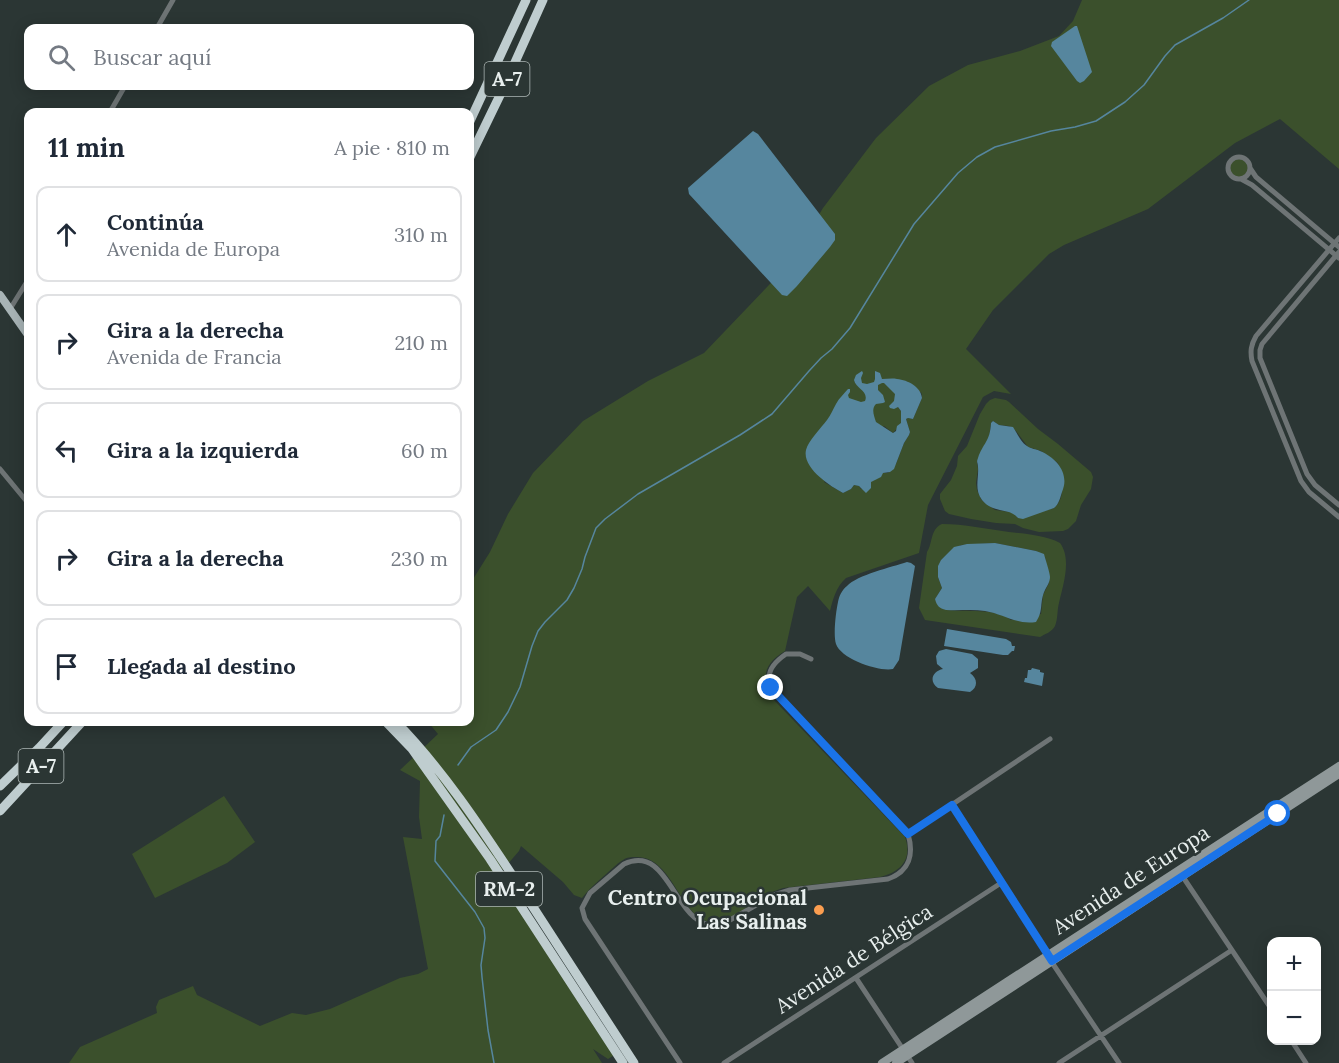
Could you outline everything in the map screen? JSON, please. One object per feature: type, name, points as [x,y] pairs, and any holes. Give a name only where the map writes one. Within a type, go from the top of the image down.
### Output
[{"type":"highway","name":"A-7","points":[[474,113],[526,0]]},
{"type":"highway","name":"A-7","points":[[474,149],[543,0]]},
{"type":"highway","points":[[0,786],[3,779],[51,726]]},
{"type":"highway","name":"A-7","points":[[0,786],[59,726]]},
{"type":"highway","name":"A-7","points":[[2,809],[78,726]]},
{"type":"highway","points":[[2,809],[22,793],[84,726]]},
{"type":"highway","name":"RM-2","points":[[390,726],[412,749],[490,859],[623,1063]]},
{"type":"highway","name":"RM-2","points":[[400,726],[439,770],[485,834],[634,1063]]},
{"type":"highway","points":[[405,726],[416,742]]},
{"type":"main road","points":[[0,295],[24,329]]},
{"type":"street","points":[[159,24],[173,0]]},
{"type":"street","points":[[112,108],[123,90]]},
{"type":"street","points":[[1339,505],[1315,485],[1307,474],[1260,358],[1262,344],[1338,255],[1330,250],[1252,185],[1233,178],[1228,173],[1228,165],[1232,159],[1238,157],[1248,161],[1256,177],[1338,243],[1330,250],[1256,336],[1250,352],[1300,481],[1309,492],[1339,517]]},
{"type":"street","points":[[1240,179],[1247,175],[1250,168]]},
{"type":"street","points":[[9,309],[24,287]]},
{"type":"street","points":[[0,469],[24,498]]},
{"type":"street","points":[[680,1063],[585,919],[582,908],[590,893],[624,864],[631,861],[645,861],[659,870],[692,916],[704,925],[715,926],[723,924],[774,895],[790,890],[893,877],[902,872],[909,859],[911,843],[908,834],[771,688],[769,675],[773,665],[786,654],[800,654],[812,659]]},
{"type":"street","points":[[908,834],[1050,739]]},
{"type":"street","name":"Avenida de Europa","points":[[896,1063],[1339,766]]},
{"type":"street","name":"Avenida de Europa","points":[[1180,873],[1339,774]]},
{"type":"street","points":[[952,805],[1119,1063]]},
{"type":"street","points":[[1180,873],[1267,1002]]},
{"type":"street","name":"Avenida de Bélgica","points":[[724,1063],[1001,883]]},
{"type":"street","points":[[1059,1063],[1232,950]]},
{"type":"street","points":[[856,978],[907,1056]]},
{"type":"street","points":[[1294,1045],[1306,1063]]},
{"type":"street","name":"Avenida de Europa","points":[[882,1063],[907,1056]]},
{"type":"green space","points":[[1082,0],[1339,0],[1339,169],[1280,119],[1235,143],[1148,209],[1064,245],[1049,254],[993,310],[966,349],[1011,394],[994,391],[983,397],[928,505],[919,553],[846,578],[837,589],[830,611],[808,586],[797,597],[785,651],[772,661],[766,672],[769,691],[773,699],[905,837],[907,852],[903,864],[893,872],[880,877],[783,888],[772,892],[727,920],[711,922],[699,917],[689,907],[662,869],[650,860],[636,857],[625,859],[582,898],[574,895],[563,882],[521,846],[499,874],[616,1054],[608,1059],[593,1049],[602,1063],[69,1063],[80,1047],[157,1013],[156,1007],[159,1000],[193,986],[197,995],[260,1026],[292,1013],[306,1015],[330,1009],[400,978],[428,969],[403,837],[422,839],[419,817],[420,781],[400,770],[438,734],[431,726],[474,726],[474,578],[533,473],[583,421],[648,381],[704,353],[790,263],[823,208],[876,138],[929,86],[968,65],[1020,51],[1059,36],[1073,21]],"holes":[[[921,392],[922,398],[913,419],[906,419],[910,432],[896,464],[888,473],[882,473],[861,489],[854,485],[843,493],[824,482],[859,444],[884,426],[893,433],[902,423],[901,411],[896,407]]]},
{"type":"green space","points":[[1239,159],[1245,162],[1248,168],[1245,174],[1239,177],[1233,174],[1230,168],[1233,162]]},
{"type":"green space","points":[[995,398],[1009,402],[1091,472],[1093,477],[1091,489],[1081,505],[1076,521],[1068,529],[1039,532],[1015,524],[971,519],[945,511],[940,494],[951,480],[957,466],[958,456],[967,446],[980,414],[990,400]],"holes":[[[993,421],[999,425],[1009,426],[1016,431],[1028,447],[1041,451],[1058,463],[1062,493],[1054,508],[1018,518],[1014,513],[995,510],[981,499],[976,483],[977,462],[989,439],[991,423]]]},
{"type":"green space","points":[[942,524],[959,525],[1035,535],[1060,543],[1064,549],[1066,572],[1054,628],[1040,637],[925,620],[919,608],[927,552],[938,526]],"holes":[[[995,543],[1036,551],[1045,557],[1049,583],[1043,595],[1041,614],[1011,620],[989,612],[946,610],[935,599],[942,588],[938,577],[941,560],[961,545]]]},
{"type":"green space","points":[[224,796],[255,842],[227,863],[155,898],[132,854]]},
{"type":"water","points":[[1077,26],[1092,72],[1080,83],[1051,46],[1052,42]]},
{"type":"water","points":[[753,131],[758,134],[835,234],[835,240],[830,247],[787,296],[782,295],[689,194],[688,188]]},
{"type":"water","points":[[862,371],[862,383],[867,384],[874,382],[875,371],[880,373],[882,379],[905,381],[917,387],[922,398],[913,419],[906,419],[910,432],[894,469],[883,473],[881,477],[871,482],[871,488],[866,493],[859,486],[854,485],[843,493],[818,476],[808,463],[806,450],[848,389],[850,389],[849,398],[865,401],[864,392],[854,380],[856,375]],"holes":[[[884,383],[895,394],[890,408],[898,407],[901,411],[901,423],[893,433],[876,422],[873,413],[876,404],[885,402],[878,390],[878,385]]]},
{"type":"water","points":[[993,421],[999,425],[1013,427],[1021,440],[1030,448],[1046,454],[1057,462],[1063,473],[1064,485],[1054,508],[1023,519],[991,507],[982,500],[977,488],[977,461]]},
{"type":"water","points":[[995,543],[1044,554],[1050,579],[1036,622],[1016,621],[985,611],[946,610],[937,603],[935,599],[942,588],[938,577],[938,566],[941,560],[954,547]]},
{"type":"water","points":[[907,562],[915,566],[899,660],[893,669],[870,666],[845,655],[839,650],[835,640],[838,600],[841,593],[858,578]]},
{"type":"water","points":[[947,629],[1006,639],[1011,642],[1012,646],[1015,646],[1014,651],[1003,655],[944,646]]},
{"type":"water","points":[[946,649],[972,654],[978,659],[978,668],[970,673],[976,683],[975,688],[970,692],[938,688],[933,682],[934,674],[943,669],[937,664],[936,656],[939,651]]},
{"type":"water","points":[[1032,668],[1044,673],[1042,686],[1024,682],[1028,670]]},
{"type":"waterway","points":[[458,765],[471,747],[496,730],[508,712],[520,687],[538,631],[567,600],[574,588],[596,528],[638,494],[772,414],[850,328],[914,224],[958,173],[977,157],[995,147],[1096,121],[1125,102],[1144,85],[1175,45],[1223,18],[1249,0]]},
{"type":"waterway","points":[[444,815],[440,836],[436,841],[435,861],[475,912],[484,928],[485,938],[481,965],[494,1063]]},
{"type":"place","name":"Centro Ocupacional Las Salinas","points":[[819,910]]},
{"type":"route","points":[[771,688],[908,834],[952,805],[1052,961],[1278,814]]}]
